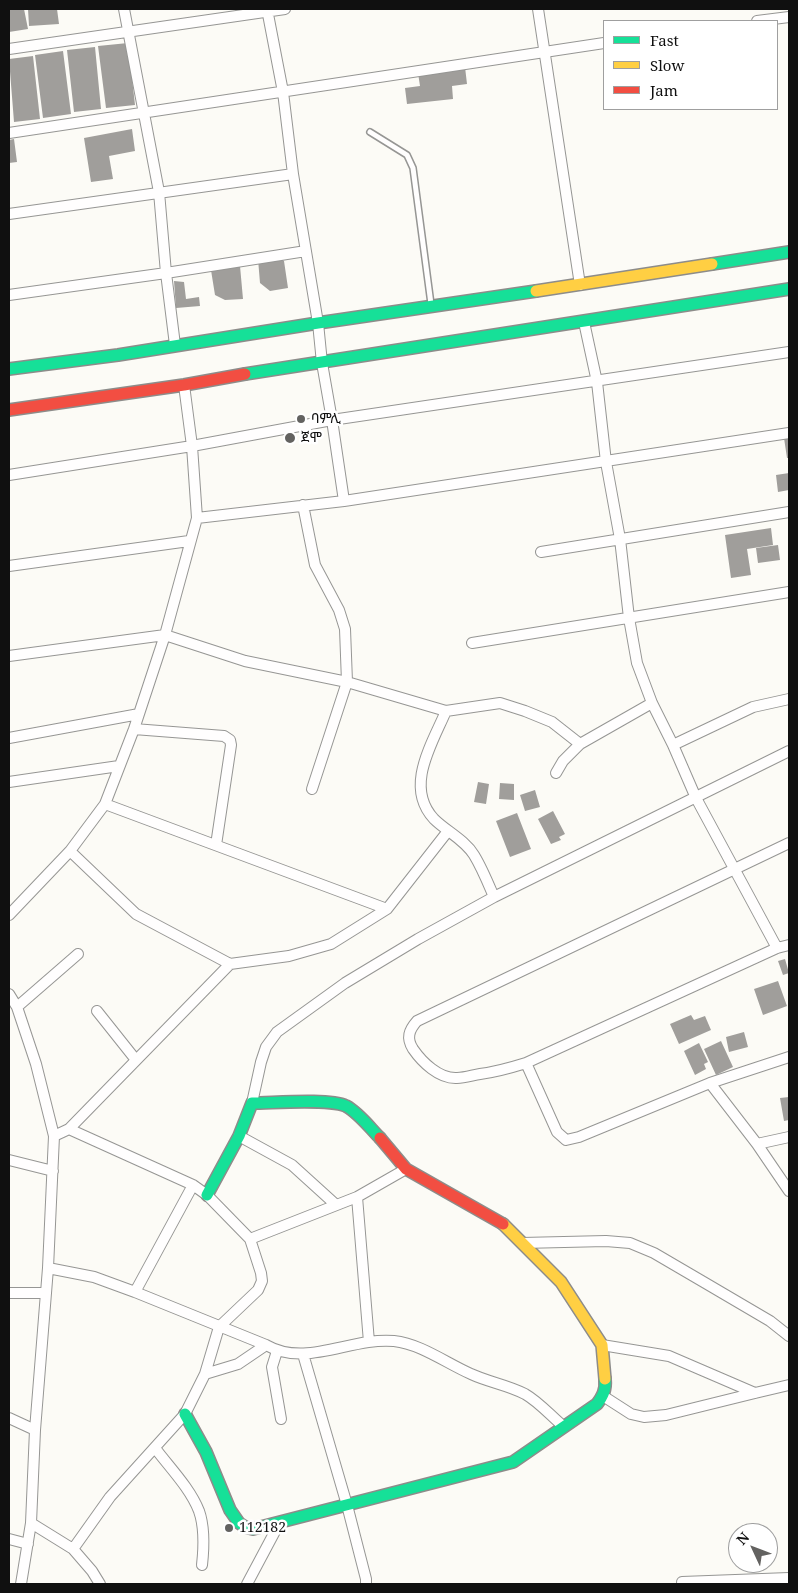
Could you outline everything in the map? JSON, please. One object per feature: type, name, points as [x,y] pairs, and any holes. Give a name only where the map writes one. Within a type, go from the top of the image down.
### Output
[{"type":"main road","points":[[9,369],[118,355],[318,323],[580,286],[789,252]]},
{"type":"main road","points":[[9,410],[184,385],[272,369],[322,363],[789,289]]},
{"type":"main road","points":[[185,1414],[206,1452],[230,1510],[239,1523],[253,1529],[513,1462],[597,1404],[603,1396],[606,1386],[602,1345],[561,1282],[501,1222],[406,1169],[379,1137],[345,1106],[328,1102],[252,1103],[239,1136],[207,1195]]},
{"type":"street","points":[[124,9],[159,192],[175,346]]},
{"type":"street","points":[[9,49],[128,33],[267,10],[285,9]]},
{"type":"street","points":[[538,9],[580,286]]},
{"type":"street","points":[[267,10],[283,92],[293,174],[318,323],[322,363],[344,501]]},
{"type":"street","points":[[765,20],[789,17]]},
{"type":"street","points":[[9,133],[603,43]]},
{"type":"street","points":[[9,214],[293,174]]},
{"type":"street","points":[[9,295],[306,251]]},
{"type":"street","points":[[584,322],[597,382],[606,462],[620,539],[629,618],[637,663],[652,704],[673,745],[696,798],[777,948]]},
{"type":"street","points":[[9,475],[192,446],[332,420],[789,352]]},
{"type":"street","points":[[9,916],[70,851],[105,804],[139,714],[165,635],[189,541],[197,518],[192,446],[184,385]]},
{"type":"street","points":[[197,518],[344,501],[789,433]]},
{"type":"street","points":[[303,505],[315,565],[338,610],[345,629],[347,682],[312,789]]},
{"type":"street","points":[[541,552],[789,512]]},
{"type":"street","points":[[9,566],[189,541]]},
{"type":"street","points":[[472,643],[789,592]]},
{"type":"street","points":[[9,656],[165,635],[245,660],[347,682],[446,711],[500,703],[552,722],[580,744]]},
{"type":"street","points":[[673,745],[754,707],[789,699]]},
{"type":"street","points":[[556,772],[563,761],[580,744],[652,704]]},
{"type":"street","points":[[446,711],[424,762],[420,783],[423,802],[433,818],[468,847],[474,855],[494,897]]},
{"type":"street","points":[[9,738],[139,714]]},
{"type":"street","points":[[134,729],[224,736],[230,740],[231,745],[216,845]]},
{"type":"street","points":[[252,1103],[263,1054],[277,1032],[354,978],[418,939],[494,897],[789,750]]},
{"type":"street","points":[[9,782],[119,766]]},
{"type":"street","points":[[105,804],[386,909]]},
{"type":"street","points":[[70,851],[136,914],[230,964],[289,956],[331,944],[386,909],[448,831]]},
{"type":"street","points":[[789,843],[417,1021],[411,1027],[408,1035],[410,1044],[420,1059],[430,1068],[455,1078],[505,1070],[526,1063],[777,948],[789,945]]},
{"type":"street","points":[[17,1007],[78,954]]},
{"type":"street","points":[[54,1136],[69,1129],[230,964]]},
{"type":"street","points":[[9,994],[17,1007],[36,1064],[54,1136],[48,1268],[35,1430],[31,1523],[21,1584]]},
{"type":"street","points":[[97,1011],[136,1060]]},
{"type":"street","points":[[526,1063],[557,1132],[566,1140],[579,1138],[710,1083],[789,1057]]},
{"type":"street","points":[[710,1083],[757,1144],[789,1191]]},
{"type":"street","points":[[69,1129],[193,1185],[207,1195],[250,1239],[262,1282],[258,1290],[219,1327],[204,1374],[185,1414],[110,1497],[73,1549]]},
{"type":"street","points":[[239,1136],[292,1165],[335,1204]]},
{"type":"street","points":[[757,1144],[789,1137]]},
{"type":"street","points":[[9,1160],[53,1171]]},
{"type":"street","points":[[250,1239],[335,1204],[357,1197],[406,1169]]},
{"type":"street","points":[[135,1292],[193,1185]]},
{"type":"street","points":[[357,1197],[369,1342]]},
{"type":"street","points":[[522,1243],[606,1241],[630,1244],[654,1254],[770,1321],[789,1336]]},
{"type":"street","points":[[48,1268],[94,1277],[266,1345],[276,1351],[303,1354],[369,1342],[394,1341],[417,1347],[472,1375],[527,1395],[563,1426]]},
{"type":"street","points":[[9,1293],[45,1293]]},
{"type":"street","points":[[204,1374],[238,1364],[266,1345]]},
{"type":"street","points":[[602,1345],[670,1356],[755,1392]]},
{"type":"street","points":[[276,1351],[272,1367],[281,1419]]},
{"type":"street","points":[[303,1354],[347,1505],[366,1584]]},
{"type":"street","points":[[603,1396],[631,1414],[644,1418],[666,1415],[755,1392],[789,1386]]},
{"type":"street","points":[[9,1418],[35,1430]]},
{"type":"street","points":[[155,1448],[192,1496],[199,1512],[203,1528],[204,1545],[202,1565]]},
{"type":"street","points":[[247,1584],[280,1522]]},
{"type":"street","points":[[31,1523],[73,1549],[92,1571],[100,1584]]},
{"type":"street","points":[[9,1539],[28,1544]]},
{"type":"street","points":[[682,1582],[789,1578]]},
{"type":"lane","points":[[370,132],[407,155],[413,168],[432,307]]},
{"type":"building","points":[[9,9],[24,9],[28,29],[9,32]]},
{"type":"building","points":[[28,9],[57,9],[59,24],[29,26]]},
{"type":"building","points":[[128,43],[135,105],[106,108],[98,46]]},
{"type":"building","points":[[95,47],[101,109],[74,112],[67,50]]},
{"type":"building","points":[[63,51],[71,114],[43,118],[35,55]]},
{"type":"building","points":[[33,56],[40,119],[14,122],[9,59]]},
{"type":"building","points":[[465,67],[467,84],[452,86],[453,99],[407,104],[405,88],[420,86],[418,73]]},
{"type":"building","points":[[132,129],[135,151],[109,156],[113,179],[91,182],[84,138]]},
{"type":"building","points":[[14,139],[17,162],[9,163],[9,140]]},
{"type":"building","points":[[272,253],[284,261],[288,288],[270,291],[260,283],[258,259]]},
{"type":"building","points":[[228,260],[240,266],[243,299],[225,300],[215,295],[210,264]]},
{"type":"building","points":[[174,281],[184,282],[186,299],[199,297],[200,306],[176,308]]},
{"type":"building","points":[[789,437],[789,458],[787,458],[784,438]]},
{"type":"building","points":[[789,473],[789,490],[778,492],[776,475]]},
{"type":"building","points":[[771,528],[773,545],[747,549],[751,575],[731,578],[725,535]]},
{"type":"building","points":[[778,545],[780,560],[758,563],[756,548]]},
{"type":"building","points":[[478,782],[489,784],[486,804],[474,802]]},
{"type":"building","points":[[500,783],[514,784],[514,800],[499,799]]},
{"type":"building","points":[[535,790],[540,807],[525,811],[520,795]]},
{"type":"building","points":[[553,811],[565,834],[559,837],[561,840],[551,844],[538,819]]},
{"type":"building","points":[[517,813],[531,849],[510,857],[496,821]]},
{"type":"building","points":[[785,959],[789,973],[783,975],[778,961]]},
{"type":"building","points":[[778,981],[787,1006],[763,1015],[754,989]]},
{"type":"building","points":[[691,1015],[694,1020],[705,1016],[711,1030],[679,1044],[670,1024]]},
{"type":"building","points":[[744,1032],[748,1047],[729,1052],[726,1037]]},
{"type":"building","points":[[721,1041],[733,1067],[716,1075],[704,1049]]},
{"type":"building","points":[[699,1043],[708,1062],[704,1064],[706,1069],[695,1075],[684,1051]]},
{"type":"building","points":[[789,1097],[789,1120],[784,1121],[780,1098]]},
{"type":"traffic: fast","points":[[712,264],[789,252]]},
{"type":"traffic: fast","points":[[245,374],[789,289]]},
{"type":"traffic: fast","points":[[9,369],[118,355],[536,291]]},
{"type":"traffic: fast","points":[[207,1195],[239,1136],[252,1103],[327,1102],[346,1106],[380,1138]]},
{"type":"traffic: fast","points":[[185,1414],[206,1452],[230,1510],[239,1523],[253,1529],[513,1462],[597,1404],[604,1393],[605,1379]]},
{"type":"traffic: slow","points":[[536,291],[712,264]]},
{"type":"traffic: slow","points":[[503,1224],[561,1282],[602,1345],[605,1379]]},
{"type":"traffic: jam","points":[[9,410],[184,385],[245,374]]},
{"type":"traffic: jam","points":[[380,1138],[406,1169],[503,1224]]},
{"type":"place","name":"ባምሊ","points":[[301,419]]},
{"type":"place","name":"ጀሞ","points":[[290,438]]},
{"type":"place","name":"112182","points":[[229,1528]]}]
